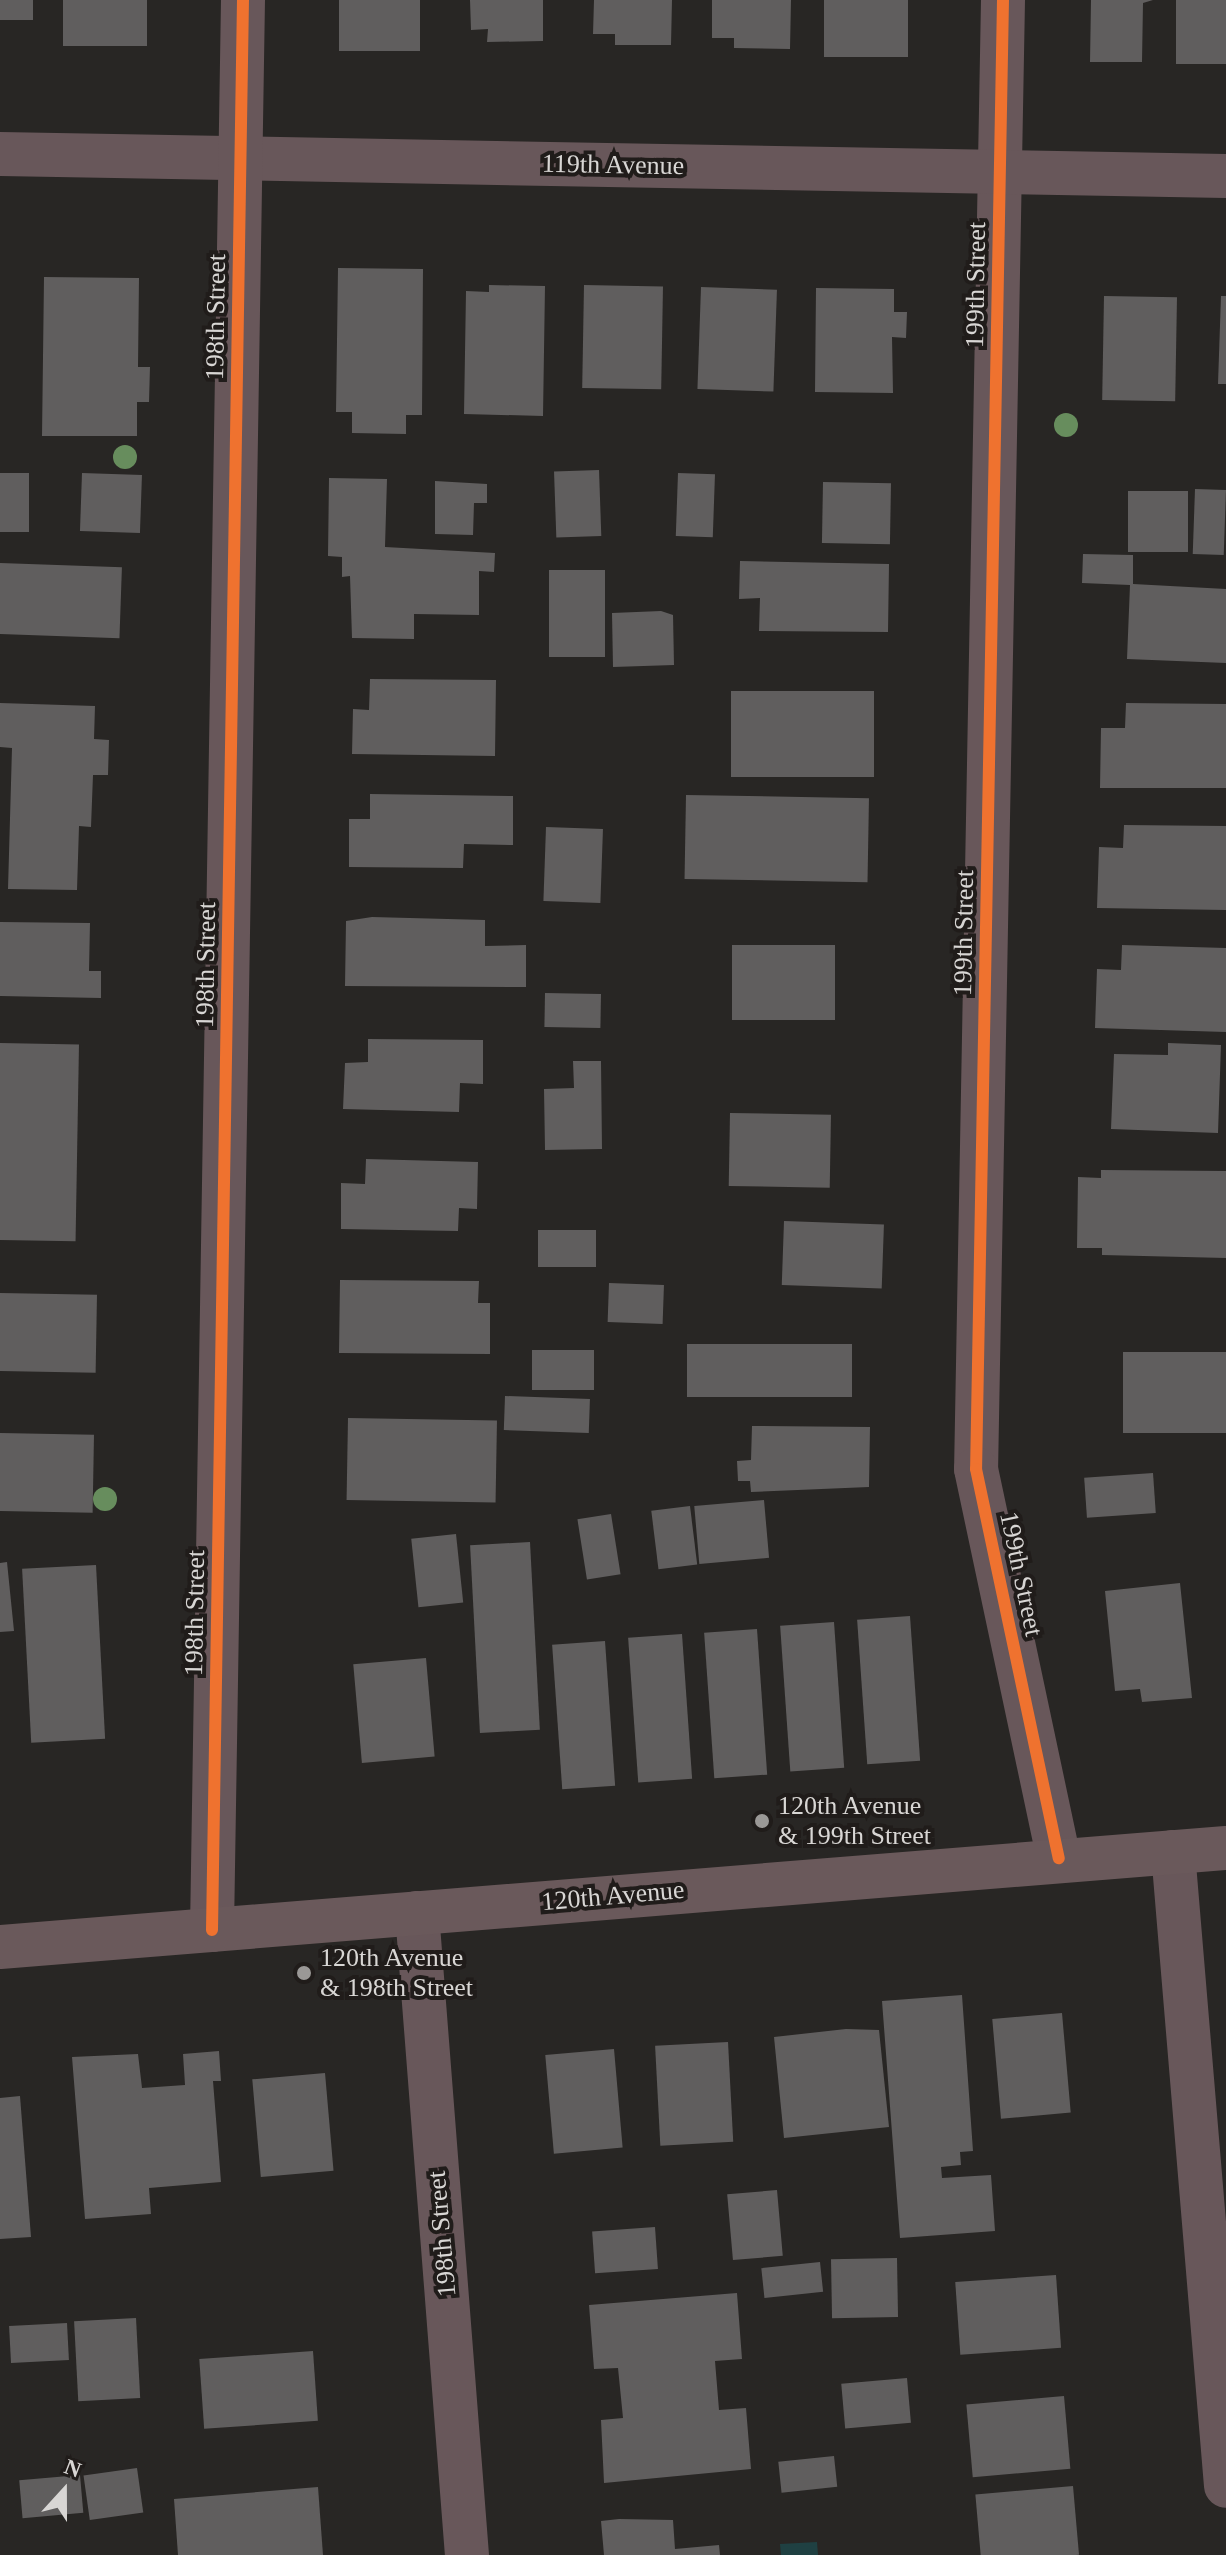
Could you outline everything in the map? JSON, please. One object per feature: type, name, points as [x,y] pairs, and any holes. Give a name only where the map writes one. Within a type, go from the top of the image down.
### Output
[{"type":"street","name":"198th Street","points":[[212,1930],[243,0]]},
{"type":"street","name":"199th Street","points":[[1003,0],[976,1469],[1059,1858]]},
{"type":"street","name":"119th Avenue","points":[[0,154],[1226,176]]},
{"type":"street","name":"120th Avenue","points":[[0,1947],[1059,1858],[1226,1848]]},
{"type":"street","points":[[1173,1852],[1226,2486]]},
{"type":"street","name":"198th Street","points":[[417,1913],[467,2555]]},
{"type":"water","points":[[817,2542],[818,2555],[781,2555],[780,2544]]},
{"type":"building","points":[[0,0],[33,0],[33,20],[0,20]]},
{"type":"building","points":[[63,0],[147,0],[147,46],[63,46]]},
{"type":"building","points":[[339,0],[420,0],[420,51],[339,51]]},
{"type":"building","points":[[470,0],[543,0],[543,41],[487,42],[488,29],[471,30]]},
{"type":"building","points":[[594,0],[672,0],[671,45],[615,45],[615,34],[593,34]]},
{"type":"building","points":[[712,0],[791,0],[790,49],[734,48],[734,38],[712,38]]},
{"type":"building","points":[[824,0],[908,0],[908,57],[824,57]]},
{"type":"building","points":[[1091,0],[1153,0],[1143,3],[1142,62],[1090,62]]},
{"type":"building","points":[[1176,0],[1226,0],[1226,64],[1176,64]]},
{"type":"building","points":[[338,268],[423,269],[422,415],[406,415],[406,434],[352,433],[352,412],[336,412]]},
{"type":"building","points":[[44,277],[139,278],[138,367],[150,367],[149,402],[137,402],[137,436],[42,436]]},
{"type":"building","points":[[489,285],[545,286],[543,416],[464,414],[466,291],[489,292]]},
{"type":"building","points":[[584,285],[663,286],[661,389],[582,388]]},
{"type":"building","points":[[701,287],[777,290],[773,392],[697,389]]},
{"type":"building","points":[[816,288],[894,289],[894,312],[907,312],[906,338],[892,337],[893,393],[815,392]]},
{"type":"building","points":[[1104,296],[1177,297],[1175,401],[1102,400]]},
{"type":"building","points":[[1221,296],[1226,296],[1226,384],[1218,384]]},
{"type":"building","points":[[599,470],[601,536],[556,538],[554,472]]},
{"type":"building","points":[[0,473],[29,473],[29,532],[0,532]]},
{"type":"building","points":[[82,473],[142,475],[140,533],[80,531]]},
{"type":"building","points":[[678,473],[715,474],[713,537],[676,536]]},
{"type":"building","points":[[329,478],[387,479],[385,547],[495,553],[494,572],[479,571],[479,615],[414,614],[414,639],[352,638],[350,576],[342,577],[342,557],[328,556]]},
{"type":"building","points":[[435,481],[487,484],[487,503],[474,503],[473,535],[435,534]]},
{"type":"building","points":[[823,482],[891,483],[890,544],[822,543]]},
{"type":"building","points":[[1195,489],[1226,490],[1224,555],[1193,554]]},
{"type":"building","points":[[1128,491],[1188,491],[1188,552],[1128,552]]},
{"type":"building","points":[[1083,554],[1133,555],[1133,584],[1226,589],[1226,663],[1127,659],[1130,585],[1082,583]]},
{"type":"building","points":[[740,561],[889,564],[888,632],[759,631],[760,598],[739,599]]},
{"type":"building","points":[[0,563],[122,567],[119,638],[0,634]]},
{"type":"building","points":[[549,570],[605,570],[605,657],[549,657]]},
{"type":"building","points":[[661,611],[673,615],[674,665],[613,667],[612,613]]},
{"type":"building","points":[[370,679],[496,680],[495,756],[352,754],[353,709],[369,710]]},
{"type":"building","points":[[731,691],[874,691],[874,777],[731,777]]},
{"type":"building","points":[[0,703],[95,706],[94,739],[109,740],[108,775],[93,775],[91,827],[79,826],[77,890],[8,889],[12,748],[0,747]]},
{"type":"building","points":[[1126,703],[1226,704],[1226,788],[1100,788],[1101,728],[1125,728]]},
{"type":"building","points":[[370,794],[513,796],[513,845],[464,844],[463,868],[349,867],[349,819],[370,819]]},
{"type":"building","points":[[686,795],[869,798],[868,882],[685,879]]},
{"type":"building","points":[[1124,825],[1226,826],[1226,910],[1097,908],[1099,847],[1123,848]]},
{"type":"building","points":[[546,827],[603,829],[600,903],[543,901]]},
{"type":"building","points":[[372,917],[485,920],[485,946],[526,945],[526,987],[345,986],[346,921]]},
{"type":"building","points":[[0,922],[90,923],[89,971],[101,971],[101,998],[0,996]]},
{"type":"building","points":[[732,945],[835,945],[835,1020],[732,1020]]},
{"type":"building","points":[[1122,945],[1226,948],[1226,1032],[1095,1028],[1097,969],[1121,970]]},
{"type":"building","points":[[545,993],[601,994],[600,1028],[544,1027]]},
{"type":"building","points":[[368,1039],[483,1040],[483,1084],[460,1083],[459,1112],[343,1109],[345,1063],[368,1062]]},
{"type":"building","points":[[0,1043],[79,1044],[76,1241],[0,1240]]},
{"type":"building","points":[[1168,1043],[1221,1045],[1218,1133],[1111,1129],[1114,1054],[1168,1055]]},
{"type":"building","points":[[573,1061],[601,1061],[602,1149],[545,1150],[544,1089],[574,1088]]},
{"type":"building","points":[[730,1113],[831,1115],[830,1188],[729,1186]]},
{"type":"building","points":[[366,1159],[478,1162],[477,1209],[459,1208],[458,1231],[341,1229],[341,1183],[365,1184]]},
{"type":"building","points":[[1101,1170],[1226,1171],[1226,1258],[1102,1255],[1102,1248],[1077,1248],[1078,1177],[1101,1178]]},
{"type":"building","points":[[784,1221],[884,1224],[882,1288],[782,1285]]},
{"type":"building","points":[[538,1230],[596,1230],[596,1267],[538,1267]]},
{"type":"building","points":[[340,1280],[479,1281],[478,1303],[490,1303],[490,1354],[339,1353]]},
{"type":"building","points":[[609,1283],[664,1285],[663,1324],[608,1322]]},
{"type":"building","points":[[0,1293],[97,1295],[96,1373],[0,1371]]},
{"type":"building","points":[[687,1344],[852,1344],[852,1397],[687,1397]]},
{"type":"building","points":[[532,1350],[594,1350],[594,1390],[532,1390]]},
{"type":"building","points":[[1123,1352],[1226,1352],[1226,1433],[1123,1433]]},
{"type":"building","points":[[505,1396],[590,1399],[589,1433],[504,1430]]},
{"type":"building","points":[[348,1418],[497,1421],[496,1503],[347,1500]]},
{"type":"building","points":[[752,1426],[870,1427],[869,1487],[751,1492],[750,1481],[738,1481],[737,1461],[751,1460]]},
{"type":"building","points":[[0,1433],[94,1435],[93,1513],[0,1511]]},
{"type":"building","points":[[1153,1473],[1156,1513],[1087,1518],[1084,1478]]},
{"type":"building","points":[[764,1500],[769,1558],[699,1564],[694,1506]]},
{"type":"building","points":[[690,1506],[697,1565],[658,1569],[651,1511]]},
{"type":"building","points":[[611,1514],[621,1574],[587,1580],[577,1519]]},
{"type":"building","points":[[456,1534],[463,1603],[418,1607],[411,1539]]},
{"type":"building","points":[[530,1542],[540,1730],[480,1733],[470,1545]]},
{"type":"building","points":[[7,1562],[14,1631],[0,1632],[0,1563]]},
{"type":"building","points":[[96,1565],[105,1739],[31,1743],[22,1569]]},
{"type":"building","points":[[1180,1583],[1192,1698],[1142,1702],[1140,1689],[1115,1691],[1105,1591]]},
{"type":"building","points":[[910,1616],[920,1761],[867,1764],[857,1620]]},
{"type":"building","points":[[834,1622],[844,1768],[790,1771],[780,1626]]},
{"type":"building","points":[[757,1629],[767,1775],[714,1778],[704,1633]]},
{"type":"building","points":[[682,1634],[692,1779],[638,1782],[628,1638]]},
{"type":"building","points":[[605,1641],[615,1786],[562,1789],[552,1645]]},
{"type":"building","points":[[426,1658],[435,1757],[362,1763],[353,1664]]},
{"type":"building","points":[[962,1995],[973,2151],[960,2152],[961,2165],[941,2167],[942,2178],[991,2175],[995,2231],[900,2238],[882,2001]]},
{"type":"building","points":[[1062,2013],[1071,2113],[1001,2119],[992,2019]]},
{"type":"building","points":[[846,2029],[879,2030],[889,2127],[784,2138],[774,2037]]},
{"type":"building","points":[[728,2042],[733,2142],[660,2146],[655,2046]]},
{"type":"building","points":[[614,2049],[623,2148],[554,2154],[545,2055]]},
{"type":"building","points":[[219,2051],[221,2081],[213,2081],[221,2182],[149,2188],[151,2214],[85,2219],[72,2057],[138,2054],[142,2088],[185,2085],[183,2054]]},
{"type":"building","points":[[325,2073],[334,2171],[261,2177],[252,2079]]},
{"type":"building","points":[[20,2096],[31,2237],[0,2239],[0,2098]]},
{"type":"building","points":[[777,2190],[783,2256],[733,2260],[727,2194]]},
{"type":"building","points":[[655,2227],[658,2269],[595,2273],[592,2231]]},
{"type":"building","points":[[897,2258],[898,2317],[832,2318],[831,2259]]},
{"type":"building","points":[[820,2262],[823,2292],[764,2298],[761,2268]]},
{"type":"building","points":[[1056,2275],[1061,2348],[960,2355],[955,2282]]},
{"type":"building","points":[[737,2293],[742,2359],[715,2361],[719,2410],[746,2408],[751,2469],[604,2483],[601,2420],[623,2418],[618,2368],[594,2369],[589,2305]]},
{"type":"building","points":[[136,2318],[140,2398],[78,2401],[74,2321]]},
{"type":"building","points":[[67,2323],[69,2360],[11,2363],[9,2326]]},
{"type":"building","points":[[313,2351],[318,2421],[204,2429],[199,2359]]},
{"type":"building","points":[[907,2378],[911,2423],[845,2429],[841,2384]]},
{"type":"building","points":[[1064,2396],[1070,2469],[973,2477],[966,2405]]},
{"type":"building","points":[[834,2456],[837,2487],[782,2493],[778,2462]]},
{"type":"building","points":[[137,2468],[143,2513],[90,2520],[84,2476]]},
{"type":"building","points":[[80,2475],[83,2513],[23,2518],[19,2480]]},
{"type":"building","points":[[1073,2486],[1079,2555],[981,2555],[975,2495]]},
{"type":"building","points":[[318,2487],[323,2555],[178,2555],[174,2499]]},
{"type":"building","points":[[673,2520],[675,2549],[719,2545],[720,2555],[604,2555],[601,2521]]},
{"type":"cycle path","points":[[212,1930],[243,0]]},
{"type":"cycle path","points":[[1003,0],[976,1469],[1059,1858]]},
{"type":"place","name":"120th Avenue & 199th Street","points":[[762,1821]]},
{"type":"place","name":"120th Avenue & 198th Street","points":[[304,1973]]}]
